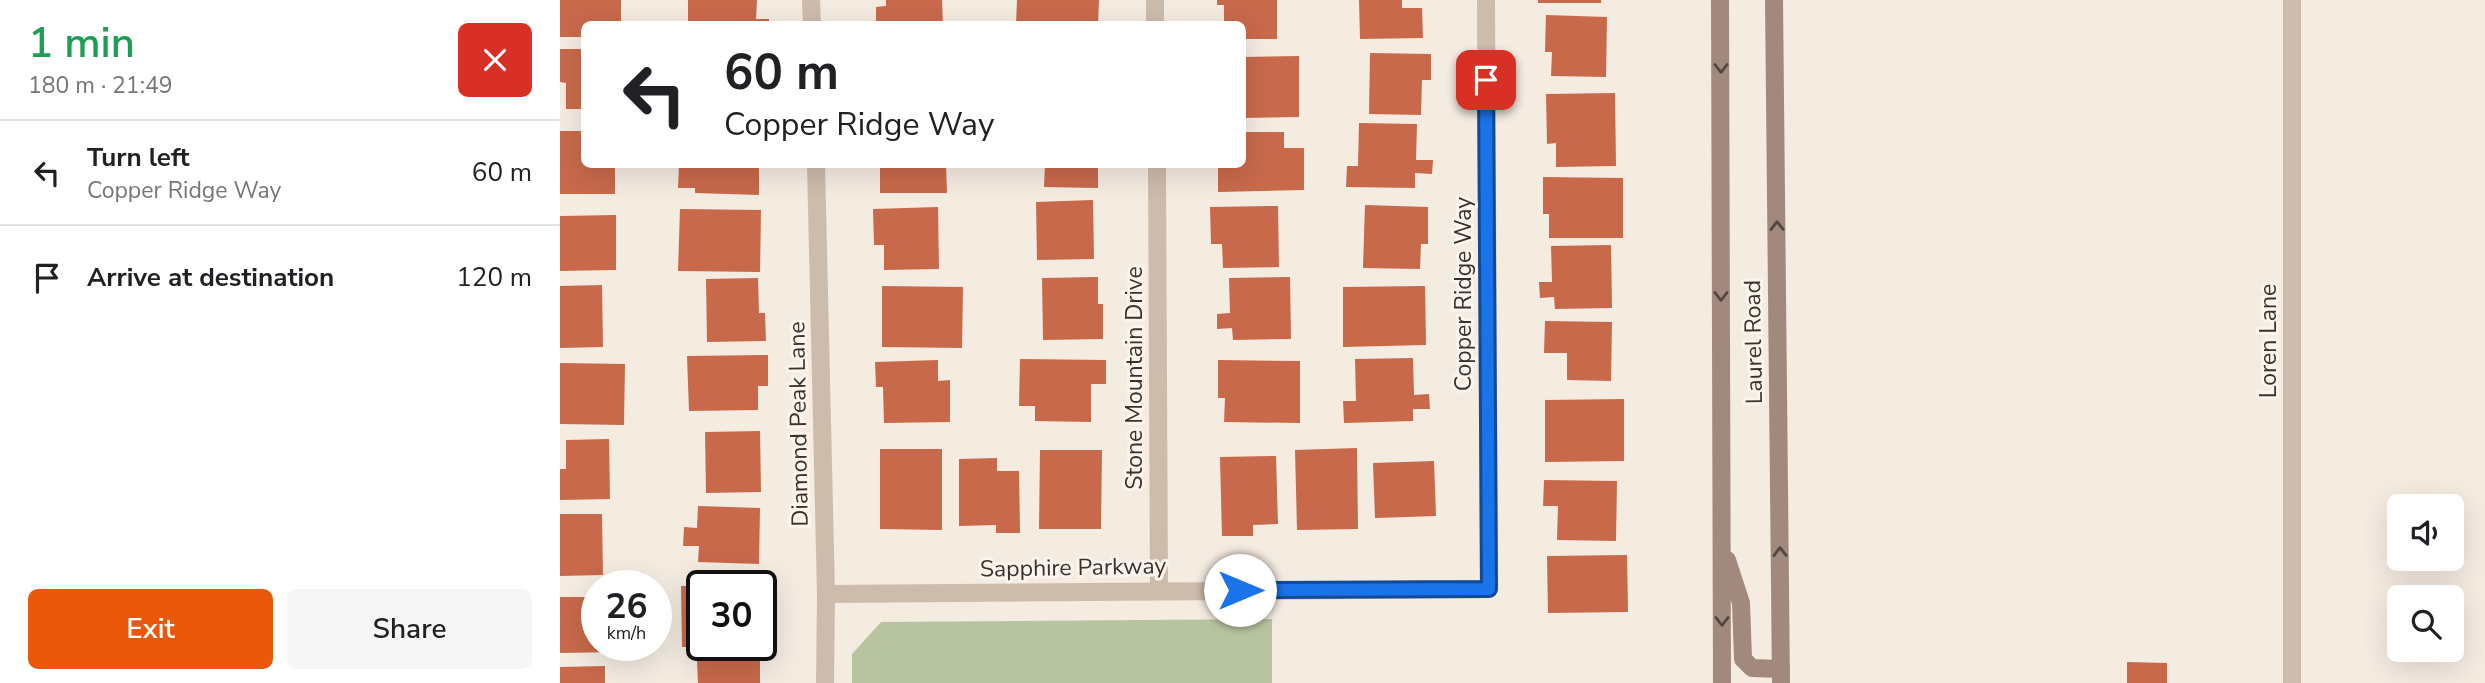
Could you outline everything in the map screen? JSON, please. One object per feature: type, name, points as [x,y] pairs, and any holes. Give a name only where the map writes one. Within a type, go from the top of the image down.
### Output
[{"type":"main road","name":"Laurel Road","points":[[1720,0],[1722,683]]},
{"type":"main road","name":"Laurel Road","points":[[1774,0],[1782,676]]},
{"type":"main road","points":[[1722,546],[1741,603],[1743,659],[1752,668],[1782,676]]},
{"type":"street","points":[[811,0],[812,21]]},
{"type":"street","points":[[1155,0],[1155,21]]},
{"type":"street","name":"Copper Ridge Way","points":[[1486,0],[1489,589]]},
{"type":"street","name":"Loren Lane","points":[[2292,0],[2292,683]]},
{"type":"street","name":"Diamond Peak Lane","points":[[816,168],[826,594],[825,683]]},
{"type":"street","name":"Stone Mountain Drive","points":[[1157,168],[1159,591]]},
{"type":"street","name":"Sapphire Parkway","points":[[826,594],[1489,589]]},
{"type":"green space","points":[[1272,619],[1272,683],[852,683],[852,654],[881,622]]},
{"type":"building","points":[[560,0],[621,0],[621,21],[581,21],[581,37],[560,37]]},
{"type":"building","points":[[688,0],[757,0],[756,19],[769,19],[769,21],[688,21]]},
{"type":"building","points":[[886,0],[942,0],[943,21],[876,21],[876,7],[886,6]]},
{"type":"building","points":[[1017,0],[1099,0],[1098,21],[1016,21]]},
{"type":"building","points":[[1217,0],[1277,0],[1277,39],[1246,39],[1246,21],[1224,21],[1224,5],[1217,5]]},
{"type":"building","points":[[1359,0],[1402,0],[1402,8],[1422,8],[1423,38],[1360,39]]},
{"type":"building","points":[[1538,0],[1601,0],[1601,3],[1538,3]]},
{"type":"building","points":[[1546,15],[1607,17],[1606,77],[1551,76],[1552,52],[1545,52]]},
{"type":"building","points":[[560,49],[581,49],[581,109],[566,109],[566,83],[560,82]]},
{"type":"building","points":[[1370,53],[1431,54],[1431,80],[1422,80],[1421,115],[1369,114]]},
{"type":"building","points":[[1299,56],[1299,117],[1246,118],[1246,57]]},
{"type":"building","points":[[1615,93],[1616,166],[1556,167],[1556,143],[1547,144],[1546,94]]},
{"type":"building","points":[[1359,123],[1417,124],[1416,160],[1433,160],[1432,174],[1415,173],[1415,188],[1346,187],[1347,166],[1358,166]]},
{"type":"building","points":[[560,131],[581,131],[581,168],[615,168],[615,194],[560,194]]},
{"type":"building","points":[[1246,132],[1284,132],[1284,148],[1304,148],[1304,190],[1218,192],[1218,168],[1246,168]]},
{"type":"building","points":[[679,168],[759,168],[759,195],[695,193],[695,188],[678,188]]},
{"type":"building","points":[[880,168],[946,168],[947,193],[880,193]]},
{"type":"building","points":[[1045,168],[1098,168],[1098,188],[1044,187]]},
{"type":"building","points":[[1543,177],[1623,178],[1623,238],[1549,238],[1549,214],[1543,214]]},
{"type":"building","points":[[1093,200],[1094,259],[1037,260],[1036,202]]},
{"type":"building","points":[[1365,205],[1428,207],[1428,244],[1421,244],[1420,269],[1363,268]]},
{"type":"building","points":[[1278,206],[1279,267],[1223,268],[1222,244],[1211,244],[1210,207]]},
{"type":"building","points":[[938,207],[939,269],[884,270],[884,245],[874,245],[873,209]]},
{"type":"building","points":[[680,209],[761,210],[760,272],[678,271]]},
{"type":"building","points":[[616,215],[616,270],[560,271],[560,216]]},
{"type":"building","points":[[1611,245],[1612,308],[1555,309],[1554,297],[1540,298],[1539,282],[1552,282],[1551,246]]},
{"type":"building","points":[[1098,277],[1098,304],[1103,304],[1103,339],[1043,340],[1042,278]]},
{"type":"building","points":[[1290,277],[1291,339],[1233,340],[1232,328],[1217,329],[1217,314],[1230,313],[1229,278]]},
{"type":"building","points":[[758,278],[759,313],[765,313],[766,341],[707,342],[706,279]]},
{"type":"building","points":[[602,285],[603,347],[560,348],[560,286]]},
{"type":"building","points":[[882,286],[963,287],[962,348],[882,347]]},
{"type":"building","points":[[1425,286],[1426,345],[1343,347],[1343,287]]},
{"type":"building","points":[[1545,321],[1612,322],[1611,381],[1567,380],[1567,353],[1544,353]]},
{"type":"building","points":[[768,355],[768,386],[758,386],[758,410],[689,411],[687,356]]},
{"type":"building","points":[[1413,358],[1414,395],[1429,394],[1430,409],[1413,409],[1413,421],[1344,423],[1343,401],[1356,401],[1355,359]]},
{"type":"building","points":[[1020,359],[1106,360],[1106,384],[1091,384],[1091,422],[1035,421],[1035,406],[1019,406]]},
{"type":"building","points":[[938,360],[938,381],[950,380],[950,422],[884,423],[883,387],[876,387],[875,362]]},
{"type":"building","points":[[1218,360],[1300,361],[1300,423],[1224,422],[1225,398],[1218,398]]},
{"type":"building","points":[[560,363],[625,364],[624,425],[560,424]]},
{"type":"building","points":[[1624,399],[1624,461],[1545,462],[1545,400]]},
{"type":"building","points":[[760,431],[761,492],[706,493],[705,432]]},
{"type":"building","points":[[609,439],[610,499],[560,500],[560,469],[566,469],[566,440]]},
{"type":"building","points":[[1357,448],[1358,529],[1297,530],[1295,450]]},
{"type":"building","points":[[880,449],[942,449],[942,530],[880,529]]},
{"type":"building","points":[[1040,450],[1102,450],[1101,529],[1039,529]]},
{"type":"building","points":[[1276,456],[1278,524],[1253,525],[1253,536],[1222,536],[1220,457]]},
{"type":"building","points":[[997,458],[997,471],[1019,471],[1020,533],[996,533],[996,525],[959,526],[959,459]]},
{"type":"building","points":[[1434,461],[1436,516],[1375,518],[1373,463]]},
{"type":"building","points":[[1544,480],[1617,481],[1616,541],[1557,540],[1558,506],[1543,506]]},
{"type":"building","points":[[698,506],[760,508],[759,564],[698,562],[699,546],[683,546],[684,527],[697,528]]},
{"type":"building","points":[[560,514],[602,514],[603,570],[581,570],[581,576],[560,576]]},
{"type":"building","points":[[1627,555],[1628,612],[1548,613],[1547,556]]},
{"type":"building","points":[[681,586],[686,586],[686,647],[682,647]]},
{"type":"building","points":[[560,597],[581,597],[581,653],[560,653]]},
{"type":"building","points":[[697,661],[760,661],[760,683],[698,683]]},
{"type":"building","points":[[2127,662],[2167,663],[2167,683],[2127,683]]},
{"type":"building","points":[[605,666],[605,683],[560,683],[560,667]]},
{"type":"route","points":[[1240,590],[1489,589],[1486,80]]}]
